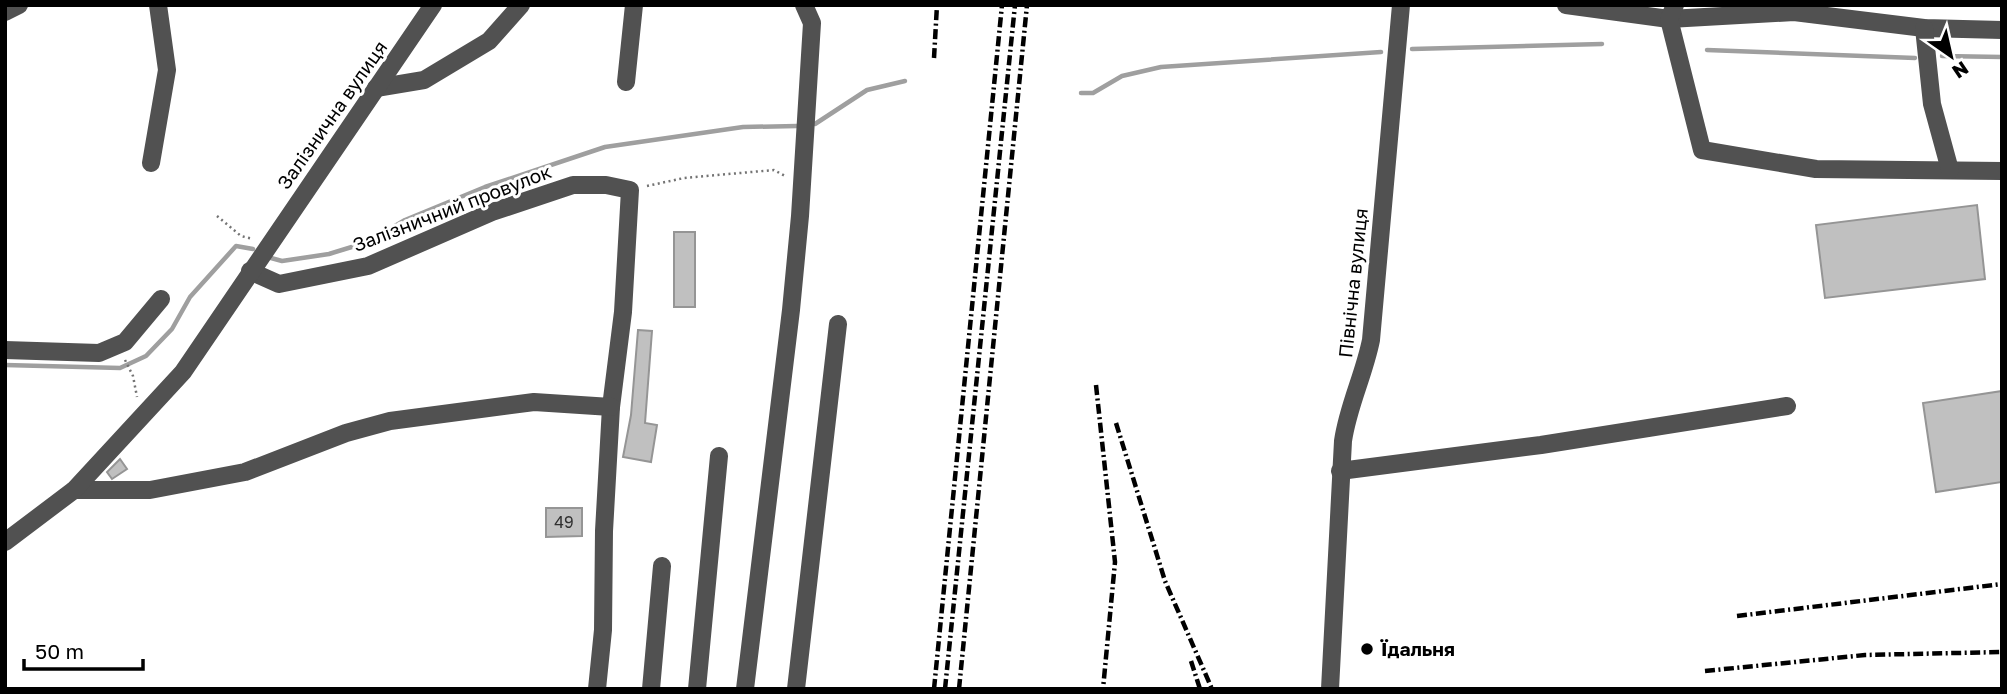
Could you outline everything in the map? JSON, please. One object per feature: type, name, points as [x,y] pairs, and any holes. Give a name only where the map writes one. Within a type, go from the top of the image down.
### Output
[{"type":"street","points":[[5,12],[19,5]]},
{"type":"street","points":[[150,163],[167,70],[159,5]]},
{"type":"street","name":"Залізнична вулиця","points":[[5,542],[74,490],[183,372],[433,5]]},
{"type":"street","points":[[376,88],[424,80],[489,41],[521,5]]},
{"type":"street","points":[[626,82],[634,5]]},
{"type":"street","points":[[745,689],[791,310],[802,184],[812,23],[804,5]]},
{"type":"street","name":"Північна вулиця","points":[[1330,689],[1340,471],[1346,419],[1366,365],[1371,340],[1401,5]]},
{"type":"street","points":[[1566,5],[1672,12],[1794,12],[1924,28],[2002,30]]},
{"type":"street","points":[[1672,12],[1702,150],[1816,169],[2002,171]]},
{"type":"street","points":[[1924,28],[1932,104],[1950,170]]},
{"type":"street","name":"Залізничний провулок","points":[[261,255],[279,284],[368,266],[492,212],[572,185],[606,185],[630,190]]},
{"type":"street","points":[[597,689],[603,630],[604,531],[611,407],[623,312],[630,190]]},
{"type":"street","points":[[5,350],[99,353],[125,342],[161,299]]},
{"type":"street","points":[[796,689],[838,324]]},
{"type":"street","points":[[74,490],[150,491],[245,472],[346,433],[390,421],[534,401],[611,407]]},
{"type":"street","points":[[1340,471],[1541,445],[1787,406]]},
{"type":"street","points":[[697,689],[719,456]]},
{"type":"street","points":[[651,689],[662,566]]},
{"type":"path","points":[[630,190],[684,178],[774,170],[802,184]]},
{"type":"path","points":[[217,216],[261,255]]},
{"type":"path","points":[[123,357],[132,376]]},
{"type":"building","points":[[1977,205],[1985,279],[1825,298],[1816,225]]},
{"type":"building","points":[[674,232],[695,232],[695,307],[674,307]]},
{"type":"building","points":[[638,330],[652,331],[645,423],[657,425],[651,462],[623,457],[631,415]]},
{"type":"building","points":[[2002,391],[2002,482],[1936,492],[1923,403]]},
{"type":"building","points":[[120,459],[127,469],[112,479],[107,472]]},
{"type":"building","points":[[546,508],[582,508],[582,536],[546,537]]},
{"type":"waterway","points":[[1412,49],[1602,44]]},
{"type":"waterway","points":[[1707,50],[1915,58]]},
{"type":"waterway","points":[[1081,93],[1093,93],[1122,76],[1161,67],[1381,52]]},
{"type":"waterway","points":[[1942,56],[2002,57]]},
{"type":"waterway","points":[[815,124],[867,90],[905,81]]},
{"type":"waterway","points":[[271,258],[282,261],[329,254],[368,242],[405,220],[485,187],[605,147],[743,127],[797,126]]},
{"type":"waterway","points":[[5,365],[120,368],[146,356],[172,329],[190,297],[236,246],[253,249]]},
{"type":"railway","points":[[934,58],[937,5]]},
{"type":"railway","points":[[934,689],[1002,5]]},
{"type":"railway","points":[[945,689],[1015,5]]},
{"type":"railway","points":[[959,689],[1027,5]]},
{"type":"railway","points":[[1096,385],[1115,562],[1103,689]]},
{"type":"railway","points":[[1116,423],[1165,581],[1212,689]]},
{"type":"railway","points":[[1737,616],[2002,584]]},
{"type":"railway","points":[[1705,671],[1865,655],[2002,652]]},
{"type":"railway","points":[[1191,661],[1200,689]]},
{"type":"place","name":"Їдальня","points":[[1367,649]]}]
